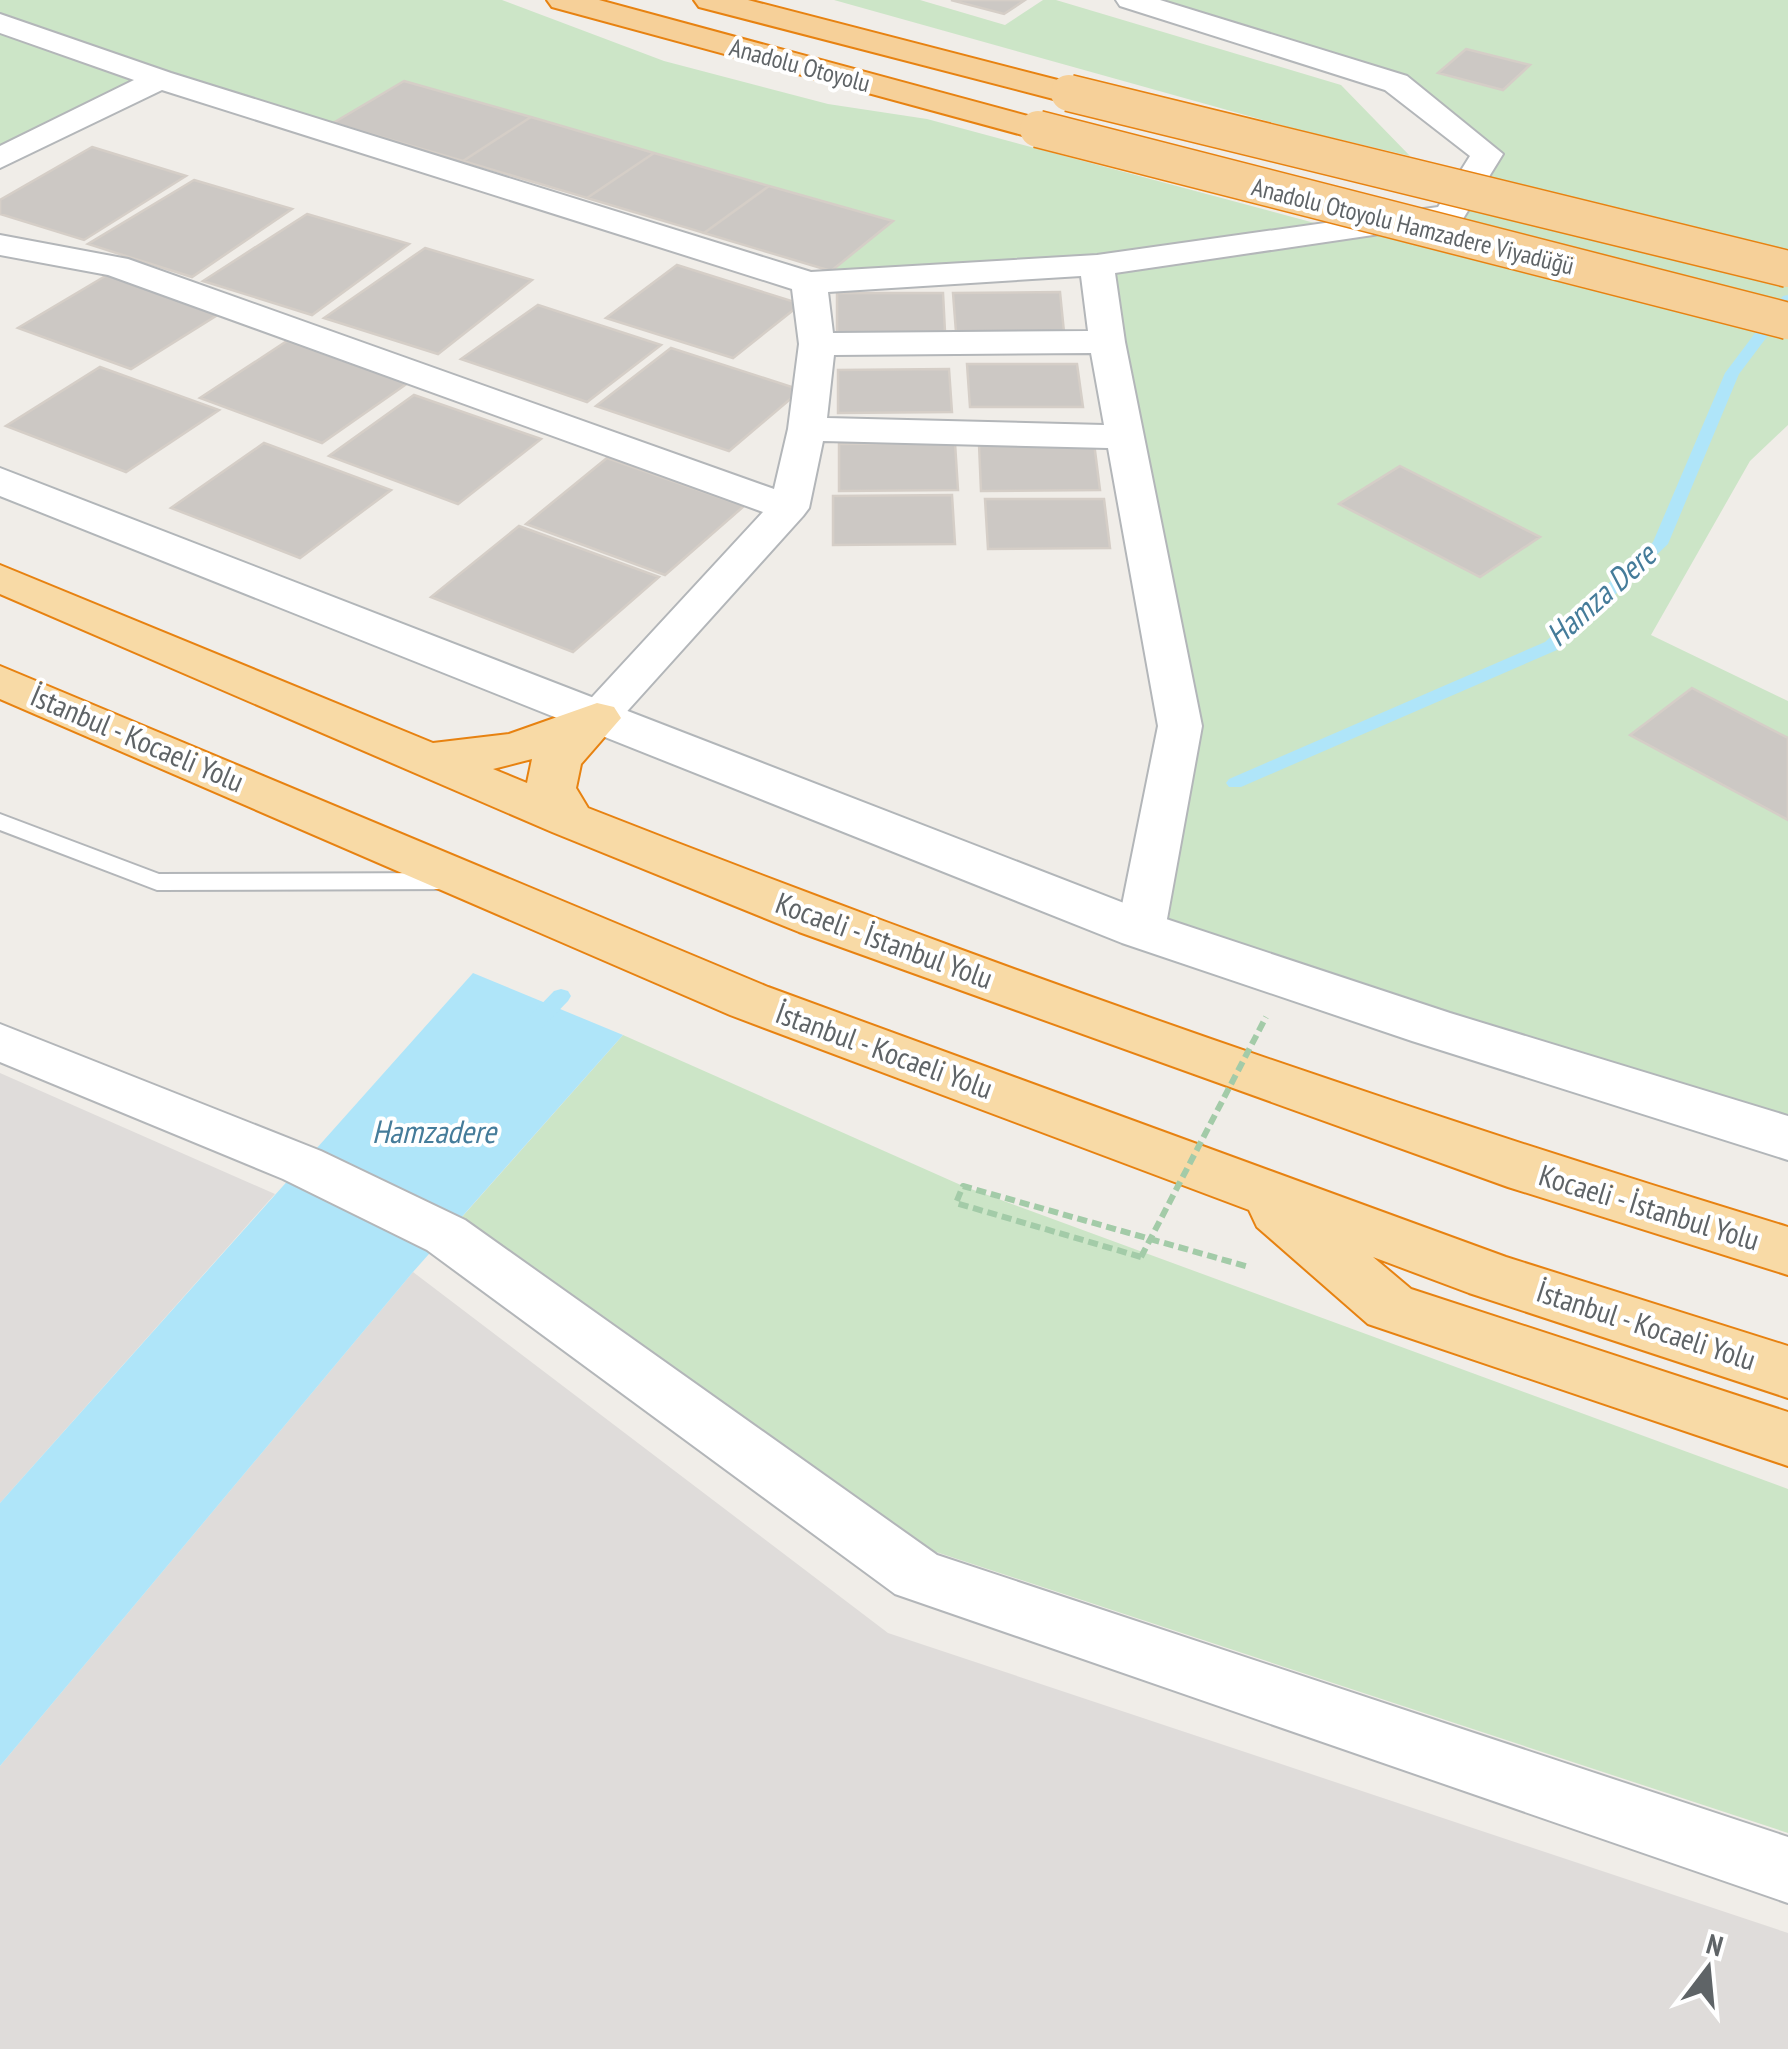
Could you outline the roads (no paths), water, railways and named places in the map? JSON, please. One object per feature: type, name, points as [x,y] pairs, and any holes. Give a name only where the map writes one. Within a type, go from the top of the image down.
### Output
[{"type":"highway","name":"Anadolu Otoyolu","points":[[563,0],[1038,129]]},
{"type":"highway","name":"Anadolu Otoyolu","points":[[710,0],[1069,93]]},
{"type":"highway","name":"Anadolu Otoyolu Hamzadere Viyadüğü","points":[[1069,93],[1788,268]]},
{"type":"highway","name":"Anadolu Otoyolu Hamzadere Viyadüğü","points":[[1038,129],[1788,321]]},
{"type":"highway","name":"Kocaeli - İstanbul Yolu","points":[[0,578],[570,820],[818,919],[1510,1164],[1788,1251]]},
{"type":"highway","name":"İstanbul - Kocaeli Yolu","points":[[0,681],[749,1001],[1490,1276],[1788,1372]]},
{"type":"highway","points":[[428,758],[482,757],[528,748],[597,718]]},
{"type":"highway","points":[[570,820],[550,788],[557,759],[597,718]]},
{"type":"highway","points":[[1250,1186],[1390,1307],[1788,1439]]},
{"type":"main road","points":[[0,481],[1141,930],[1431,1027],[1788,1138]]},
{"type":"street","points":[[0,23],[160,79],[809,283],[1097,265],[1449,215],[1488,154],[1396,83],[1130,0]]},
{"type":"street","points":[[0,158],[160,79]]},
{"type":"street","points":[[0,245],[116,266],[789,508]]},
{"type":"street","points":[[1097,265],[1107,342],[1180,726],[1141,930]]},
{"type":"street","points":[[597,718],[789,508],[808,428],[817,344],[809,283]]},
{"type":"street","points":[[817,344],[1107,342]]},
{"type":"street","points":[[808,428],[1125,437]]},
{"type":"street","points":[[0,1042],[302,1164],[446,1235],[917,1575],[1788,1870]]},
{"type":"lane","points":[[0,822],[156,882],[469,881]]},
{"type":"water","name":"Hamzadere","points":[[473,973],[623,1035],[413,1272],[0,1766],[0,1503]]},
{"type":"waterway","name":"Hamza Dere","points":[[1235,783],[1551,646],[1660,544],[1732,373],[1788,299]]},
{"type":"waterway","name":"Hamzadere","points":[[535,1023],[561,996]]}]
